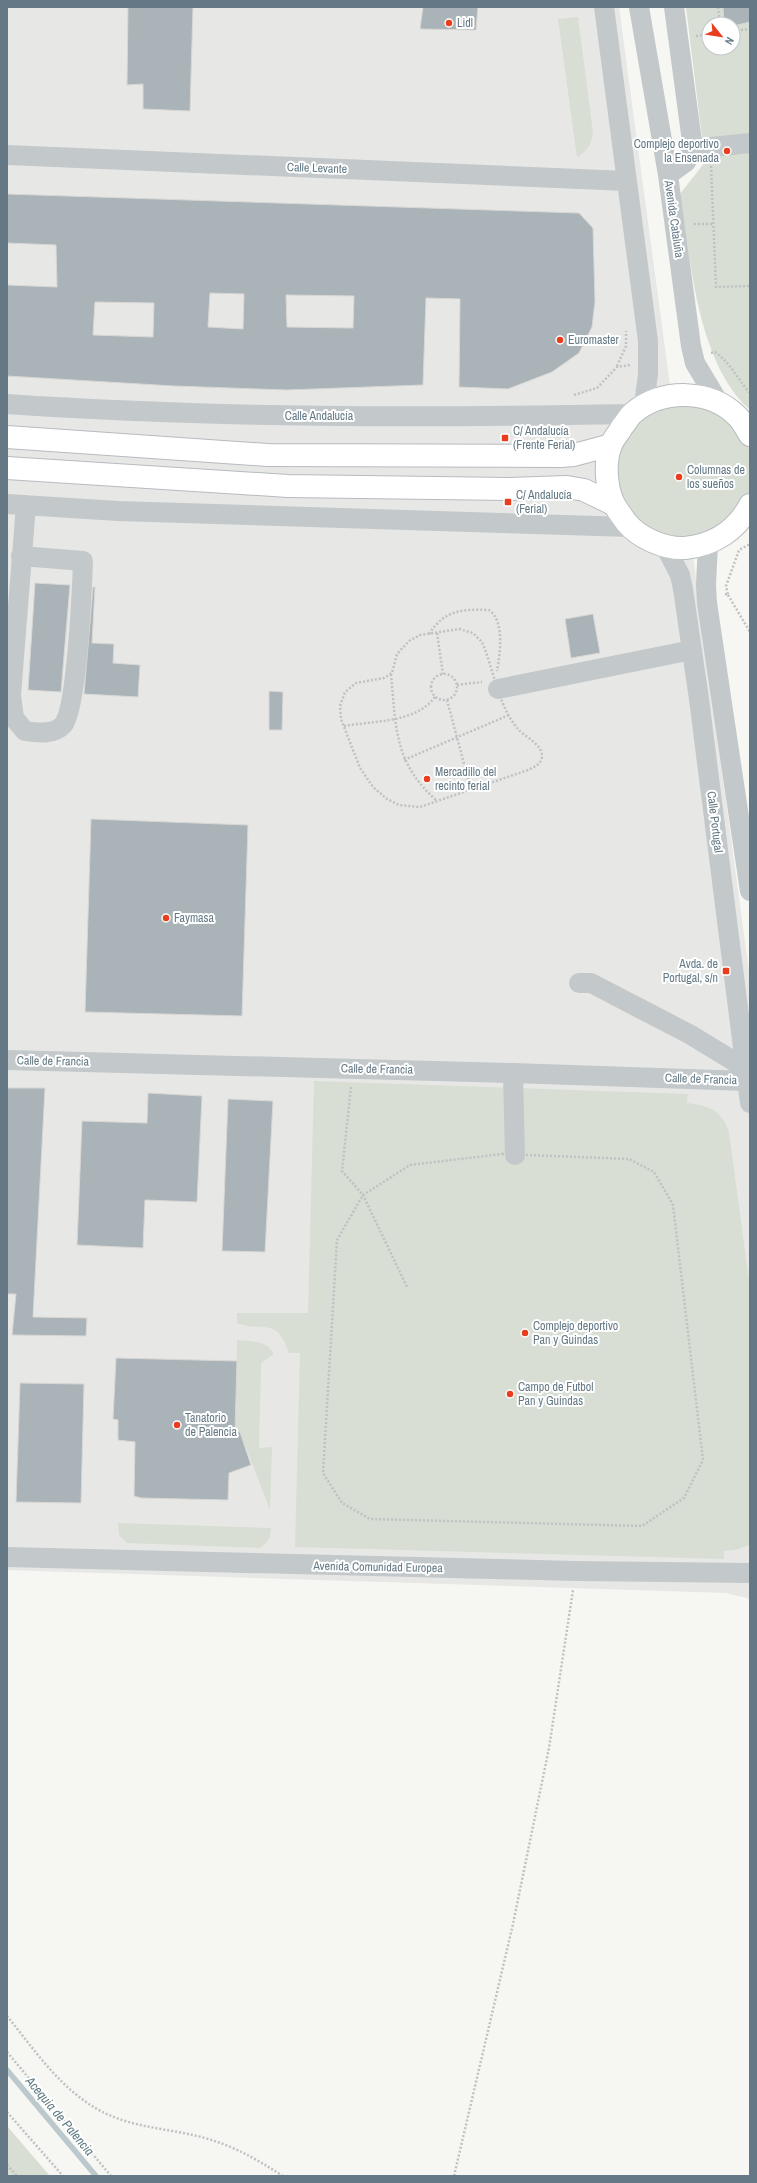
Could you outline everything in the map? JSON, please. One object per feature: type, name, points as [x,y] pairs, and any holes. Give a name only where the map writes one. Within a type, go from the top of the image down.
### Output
[{"type":"main road","points":[[748,513],[726,534],[708,543],[684,548],[665,546],[646,538],[630,527],[614,504],[606,474],[611,445],[638,409],[676,394],[698,395],[719,403],[738,417],[750,435]]},
{"type":"main road","points":[[7,437],[268,455],[561,456],[574,455],[611,445]]},
{"type":"main road","points":[[7,468],[288,486],[509,489],[567,488],[584,490],[614,504]]},
{"type":"street","points":[[604,7],[648,341],[648,374],[638,409]]},
{"type":"street","name":"Avenida Cataluña","points":[[639,7],[668,175],[693,356],[695,363],[719,403]]},
{"type":"street","points":[[674,7],[702,148]]},
{"type":"street","points":[[668,175],[702,148],[750,143]]},
{"type":"street","name":"Calle Levante","points":[[7,155],[627,181]]},
{"type":"street","name":"Calle Andalucía","points":[[7,404],[113,412],[291,416],[638,409]]},
{"type":"street","points":[[21,556],[83,561],[73,693],[68,716],[62,726],[52,731],[40,734],[25,731],[14,718],[11,695],[21,556],[16,505],[123,511],[630,527]]},
{"type":"street","name":"Calle Portugal","points":[[708,543],[706,585],[707,603],[750,891]]},
{"type":"street","name":"Calle Portugal","points":[[665,546],[680,576],[692,650],[750,1103]]},
{"type":"street","points":[[497,685],[692,650]]},
{"type":"street","points":[[579,983],[591,983],[691,1035],[746,1075]]},
{"type":"street","name":"Calle de Francia","points":[[7,1060],[513,1073],[746,1075]]},
{"type":"street","points":[[513,1073],[515,1155]]},
{"type":"street","name":"Avenida Comunidad Europea","points":[[7,1557],[576,1571],[750,1573]]},
{"type":"path","points":[[702,148],[716,287],[750,286]]},
{"type":"path","points":[[728,595],[750,632]]},
{"type":"path","points":[[429,634],[442,618],[448,614],[478,609],[489,610],[494,613],[497,619],[501,648],[497,685]]},
{"type":"path","points":[[391,674],[356,683],[349,688],[341,699],[340,706],[344,726],[360,768],[373,787],[384,796],[406,806],[420,807],[471,790],[538,765],[542,757],[541,751],[518,730],[509,715],[482,642],[473,633],[459,629],[414,637],[403,645],[395,658],[391,674],[395,718],[404,760],[424,790],[437,801]]},
{"type":"path","points":[[437,633],[443,674]]},
{"type":"path","points":[[443,674],[451,676],[457,685],[454,696],[447,700],[435,697],[431,690],[432,682],[438,676],[443,674]]},
{"type":"path","points":[[457,685],[497,685]]},
{"type":"path","points":[[344,726],[395,718],[420,711],[429,705],[435,697]]},
{"type":"path","points":[[447,700],[471,790]]},
{"type":"path","points":[[404,760],[509,715]]},
{"type":"path","points":[[353,1069],[342,1171],[363,1195],[407,1287]]},
{"type":"path","points":[[502,1154],[629,1159],[654,1172],[673,1205],[703,1460],[684,1498],[642,1526],[370,1519],[342,1503],[323,1472],[337,1240],[363,1195],[410,1165],[502,1154]]},
{"type":"path","points":[[454,2176],[513,1924],[549,1748],[576,1571]]},
{"type":"path","points":[[7,2016],[48,2066],[88,2103],[108,2114],[140,2126],[203,2137],[236,2147],[283,2176]]},
{"type":"path","points":[[7,2052],[111,2176]]},
{"type":"path","points":[[7,2112],[63,2176]]},
{"type":"path","points":[[7,2165],[17,2176]]},
{"type":"shaded area","points":[[7,7],[619,7],[750,979],[750,1599],[726,1593],[7,1570]]},
{"type":"shaded area","name":"Complejo deportivo la Ensenada","points":[[686,7],[750,7],[750,410],[732,390],[718,366],[707,339],[699,310],[693,279],[680,194],[705,162]]},
{"type":"shaded area","points":[[578,17],[593,132],[588,147],[577,158],[558,19]]},
{"type":"shaded area","points":[[698,395],[750,435],[750,505],[726,534],[665,546],[613,504],[611,445],[631,414]]},
{"type":"shaded area","name":"Complejo deportivo Pan y Guindas","points":[[314,1081],[688,1094],[687,1103],[708,1107],[722,1118],[729,1132],[750,1288],[750,1545],[735,1550],[724,1551],[724,1559],[295,1547],[300,1353],[289,1353],[284,1341],[274,1330],[237,1323],[237,1313],[308,1313]]},
{"type":"shaded area","points":[[237,1340],[258,1342],[271,1349],[274,1354],[261,1363],[259,1448],[272,1447],[270,1510],[240,1432],[235,1431]]},
{"type":"shaded area","points":[[118,1523],[271,1528],[268,1540],[260,1548],[127,1543],[119,1535]]},
{"type":"shaded area","points":[[7,2126],[50,2176],[7,2176]]},
{"type":"building","points":[[128,7],[193,7],[190,111],[143,109],[143,84],[127,85]]},
{"type":"building","points":[[423,7],[478,7],[476,30],[420,29]]},
{"type":"building","points":[[723,7],[750,7],[750,22],[741,24],[741,16],[724,16]]},
{"type":"building","points":[[7,194],[579,213],[593,228],[595,301],[592,327],[579,353],[552,372],[508,389],[459,387],[460,299],[426,298],[423,385],[286,390],[174,386],[7,376],[7,285],[57,287],[56,245],[7,243]],"holes":[[[210,293],[244,294],[243,329],[208,327]],[[286,295],[354,296],[353,328],[287,327]],[[95,302],[154,303],[153,337],[93,335]]]},
{"type":"building","points":[[35,583],[70,585],[61,692],[28,690]]},
{"type":"building","points":[[93,587],[95,587],[92,643],[114,644],[113,663],[140,665],[138,697],[84,694]]},
{"type":"building","points":[[593,614],[600,653],[571,658],[565,619]]},
{"type":"building","points":[[269,691],[283,692],[282,730],[269,730]]},
{"type":"building","name":"Faymasa","points":[[91,819],[248,825],[242,1016],[85,1012]]},
{"type":"building","points":[[7,1088],[45,1088],[33,1317],[87,1318],[86,1336],[12,1335],[16,1294],[7,1294]]},
{"type":"building","points":[[148,1093],[202,1096],[197,1202],[145,1200],[143,1248],[77,1245],[82,1121],[147,1123]]},
{"type":"building","points":[[228,1099],[273,1101],[265,1252],[222,1251]]},
{"type":"building","name":"Tanatorio de Palencia","points":[[116,1358],[237,1361],[235,1431],[240,1432],[251,1465],[229,1473],[228,1500],[141,1498],[134,1496],[135,1442],[118,1440],[118,1420],[113,1419]]},
{"type":"building","points":[[20,1383],[84,1384],[81,1503],[16,1502]]},
{"type":"waterway","name":"Acequia de Palencia","points":[[7,2070],[96,2176]]},
{"type":"place","name":"Lidl","points":[[449,23]]},
{"type":"place","name":"Complejo deportivo la Ensenada","points":[[727,151]]},
{"type":"place","name":"Euromaster","points":[[560,340]]},
{"type":"place","name":"C/ Andalucía (Frente Ferial)","points":[[505,438]]},
{"type":"place","name":"Columnas de los sueños","points":[[679,477]]},
{"type":"place","name":"C/ Andalucía (Ferial)","points":[[508,502]]},
{"type":"place","name":"Mercadillo del recinto ferial","points":[[427,779]]},
{"type":"place","name":"Faymasa","points":[[166,918]]},
{"type":"place","name":"Avda. de Portugal, s/n","points":[[726,971]]},
{"type":"place","name":"Complejo deportivo Pan y Guindas","points":[[525,1333]]},
{"type":"place","name":"Campo de Futbol Pan y Guindas","points":[[510,1394]]},
{"type":"place","name":"Tanatorio de Palencia","points":[[177,1425]]}]
